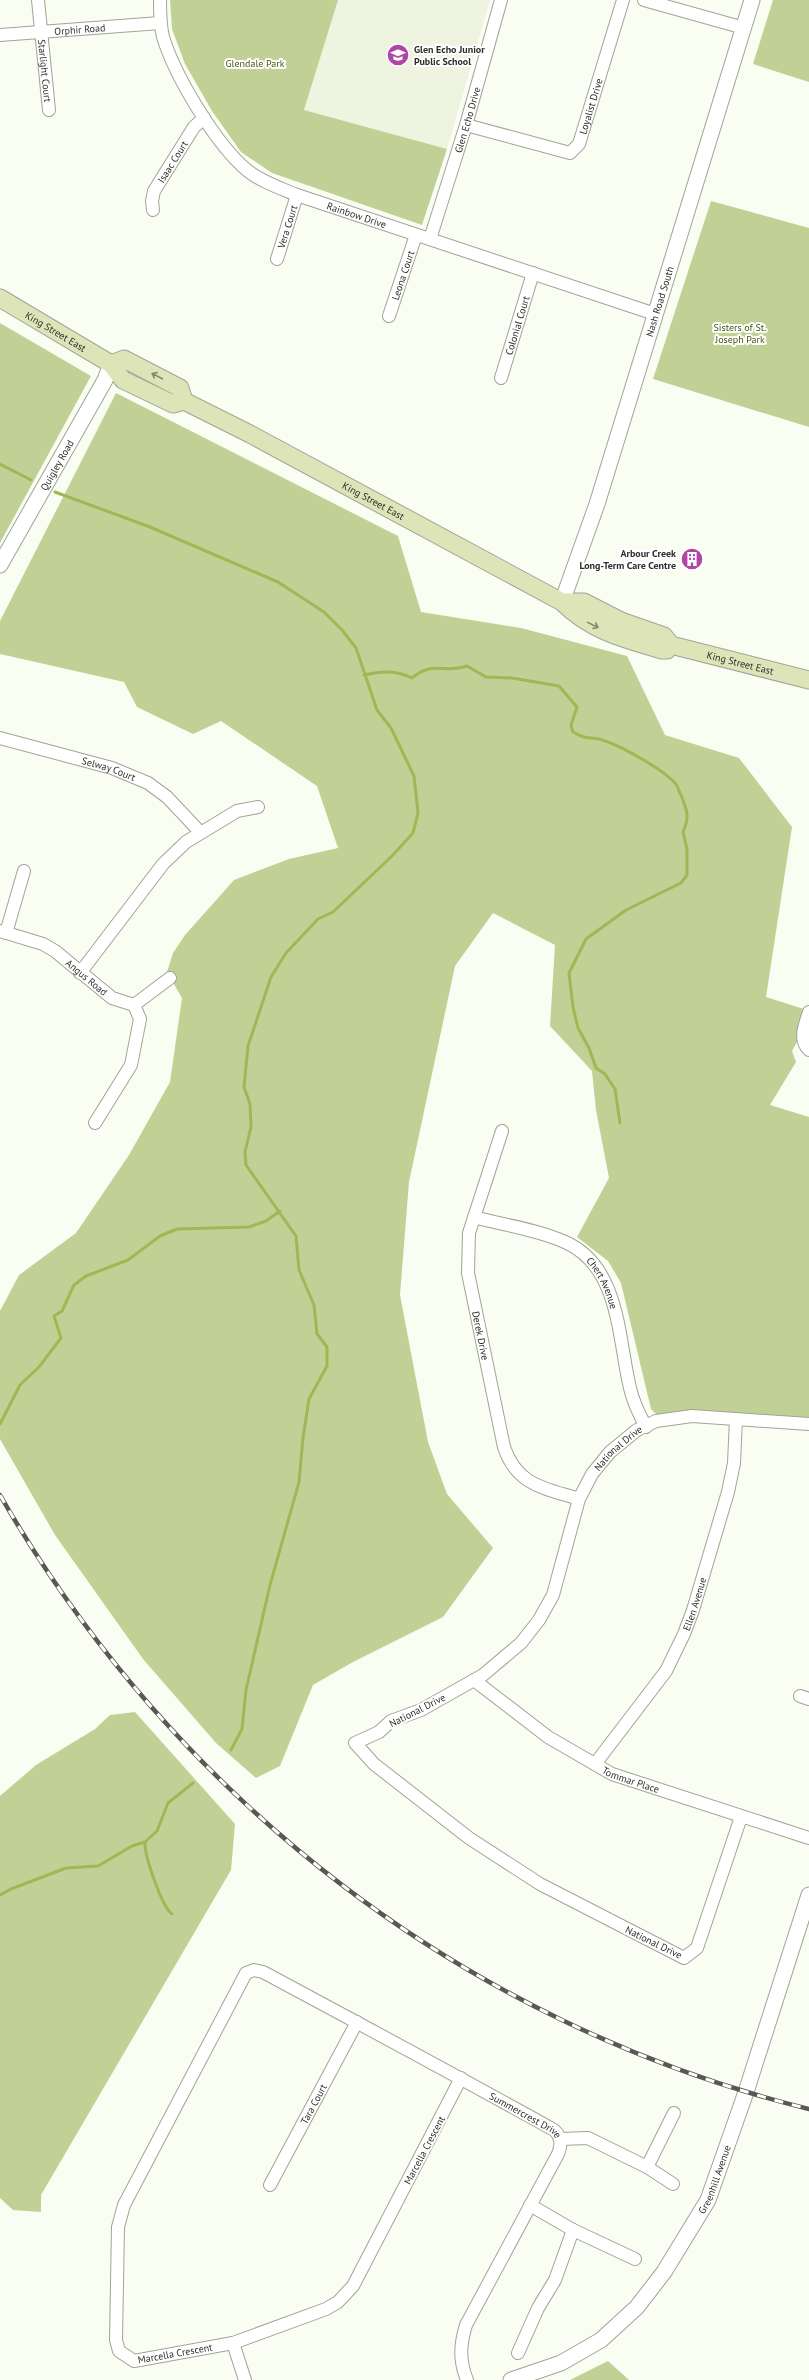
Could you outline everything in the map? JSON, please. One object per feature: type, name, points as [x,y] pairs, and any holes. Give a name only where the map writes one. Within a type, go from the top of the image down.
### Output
[{"type":"main road","name":"King Street East","points":[[0,298],[111,364],[123,380],[173,404],[184,401],[250,434],[562,602],[577,617],[618,637],[662,650],[667,650],[671,645],[809,680]]},
{"type":"street","name":"Starlight Court","points":[[38,0],[49,110]]},
{"type":"street","name":"Rainbow Drive","points":[[160,0],[160,23],[163,37],[176,66],[204,118],[228,149],[248,171],[270,184],[297,195],[416,236],[430,239],[655,314]]},
{"type":"street","name":"Glen Echo Drive","points":[[430,239],[466,125],[501,0]]},
{"type":"street","name":"Loyalist Drive","points":[[466,125],[570,153],[579,144],[623,0]]},
{"type":"street","points":[[644,0],[744,28]]},
{"type":"street","name":"Nash Road South","points":[[562,602],[597,504],[752,0]]},
{"type":"street","name":"Orphir Road","points":[[0,35],[160,23]]},
{"type":"street","name":"Isaac Court","points":[[153,210],[152,201],[154,191],[194,127],[204,118]]},
{"type":"street","name":"Vera Court","points":[[277,258],[297,195]]},
{"type":"street","name":"Leona Court","points":[[389,316],[416,236]]},
{"type":"street","name":"Colonial Court","points":[[501,378],[533,273]]},
{"type":"street","name":"Quigley Road","points":[[0,565],[105,380],[111,364]]},
{"type":"street","name":"Selway Court","points":[[0,738],[112,768],[148,784],[167,797],[200,832]]},
{"type":"street","points":[[80,973],[163,864],[200,832],[237,811],[258,808]]},
{"type":"street","points":[[3,932],[24,871]]},
{"type":"street","name":"Angus Road","points":[[3,932],[43,944],[55,951],[112,998],[134,1005]]},
{"type":"street","points":[[96,1123],[130,1065],[140,1019],[134,1005],[170,978]]},
{"type":"street","points":[[809,1012],[803,1035],[804,1044],[809,1050]]},
{"type":"street","name":"Derek Drive","points":[[502,1130],[469,1233],[468,1273],[507,1458],[520,1476],[534,1485],[579,1499]]},
{"type":"street","name":"Chert Avenue","points":[[474,1217],[565,1242],[587,1257],[599,1271],[610,1295],[630,1388],[646,1427]]},
{"type":"street","name":"National Drive","points":[[741,1817],[697,1948],[684,1958],[540,1884],[476,1842],[374,1764],[355,1743],[379,1732],[391,1722],[421,1710],[483,1675],[513,1651],[539,1620],[553,1595],[579,1499],[592,1474],[602,1459],[631,1434],[656,1421],[677,1417],[699,1416],[736,1420],[809,1424]]},
{"type":"street","name":"Ellen Avenue","points":[[595,1764],[666,1671],[684,1634],[693,1610],[728,1492],[734,1463],[736,1420]]},
{"type":"street","name":"Tommar Place","points":[[474,1680],[548,1737],[623,1778],[809,1838]]},
{"type":"street","name":"Greenhill Avenue","points":[[511,2380],[561,2363],[601,2340],[637,2307],[664,2272],[708,2200],[748,2085],[809,1896]]},
{"type":"street","name":"Summercrest Drive","points":[[254,1970],[263,1972],[461,2078],[554,2130],[560,2139],[559,2151],[466,2325],[460,2349],[461,2360],[467,2380]]},
{"type":"street","name":"Marcella Crescent","points":[[254,1970],[246,1973],[124,2205],[118,2227],[116,2340],[119,2351],[134,2361],[234,2343],[326,2309],[347,2293],[354,2283],[461,2078]]},
{"type":"street","name":"Tara Court","points":[[270,2185],[357,2022]]},
{"type":"street","points":[[647,2167],[674,2112]]},
{"type":"street","points":[[560,2139],[588,2138],[647,2167],[673,2184]]},
{"type":"street","points":[[530,2205],[573,2230],[635,2259]]},
{"type":"street","points":[[518,2353],[538,2308],[554,2280],[573,2230]]},
{"type":"street","points":[[234,2343],[245,2380]]},
{"type":"shaded area","name":"Glen Echo Junior Public School","points":[[338,0],[490,0],[447,149],[304,110]]},
{"type":"green space","name":"Glendale Park","points":[[170,0],[338,0],[304,110],[447,149],[422,225],[272,173],[241,152],[212,111],[185,64],[172,29]]},
{"type":"green space","points":[[773,0],[809,0],[809,82],[753,64]]},
{"type":"green space","name":"Sisters of St. Joseph Park","points":[[711,201],[809,228],[809,427],[653,379]]},
{"type":"green space","points":[[0,323],[91,376],[0,543]]},
{"type":"green space","points":[[116,393],[398,536],[421,612],[521,628],[627,656],[665,735],[739,758],[792,827],[766,997],[807,1010],[801,1035],[792,1051],[796,1062],[770,1105],[809,1117],[809,1418],[662,1420],[651,1409],[621,1283],[608,1261],[577,1237],[609,1178],[596,1110],[592,1071],[550,1026],[555,945],[493,913],[455,966],[409,1182],[400,1295],[428,1442],[447,1494],[493,1548],[443,1617],[353,1662],[313,1685],[280,1766],[256,1778],[216,1743],[143,1659],[55,1535],[0,1439],[0,1311],[19,1275],[76,1233],[129,1155],[170,1082],[182,998],[167,972],[173,953],[185,935],[234,880],[289,859],[338,848],[317,786],[221,721],[193,734],[137,707],[124,682],[0,654],[0,621]]},
{"type":"green space","points":[[135,1712],[235,1824],[231,1870],[41,2195],[41,2212],[13,2210],[0,2198],[0,1796],[36,1765],[95,1729],[110,1715]]},
{"type":"green space","points":[[608,2361],[629,2380],[570,2380]]},
{"type":"waterway","points":[[0,464],[31,480]]},
{"type":"waterway","points":[[55,492],[150,527],[278,582],[324,612],[342,630],[356,648],[377,710],[391,728],[414,776],[418,813],[413,833],[392,856],[333,912],[318,919],[286,953],[271,977],[248,1046],[244,1087],[250,1104],[251,1127],[245,1152],[246,1165],[296,1236],[299,1270],[314,1305],[317,1334],[327,1347],[327,1366],[309,1399],[303,1438],[299,1482],[270,1585],[246,1690],[242,1729],[231,1750]]},
{"type":"waterway","points":[[364,675],[394,672],[412,678],[426,670],[433,668],[451,669],[467,666],[486,677],[512,678],[559,686],[577,707],[571,725],[573,732],[583,737],[599,739],[628,751],[651,764],[677,785],[687,814],[683,832],[687,849],[687,875],[681,883],[626,910],[586,939],[569,973],[573,1007],[578,1028],[589,1048],[596,1068],[605,1074],[615,1089],[620,1123]]},
{"type":"waterway","points":[[0,1424],[20,1385],[39,1367],[61,1338],[54,1316],[62,1311],[74,1285],[86,1276],[128,1260],[160,1236],[177,1229],[249,1227],[266,1221],[280,1211]]},
{"type":"waterway","points":[[0,1895],[11,1889],[66,1868],[98,1866],[132,1846],[145,1842],[157,1831],[168,1803],[193,1783]]},
{"type":"waterway","points":[[145,1842],[147,1858],[154,1880],[163,1902],[172,1914]]},
{"type":"railway","points":[[0,1495],[71,1606],[152,1708],[243,1801],[342,1885],[449,1958],[563,2021],[683,2071],[809,2109]]},
{"type":"place","name":"Glen Echo Junior Public School","points":[[398,55]]},
{"type":"place","name":"Arbour Creek Long-Term Care Centre","points":[[692,559]]}]
